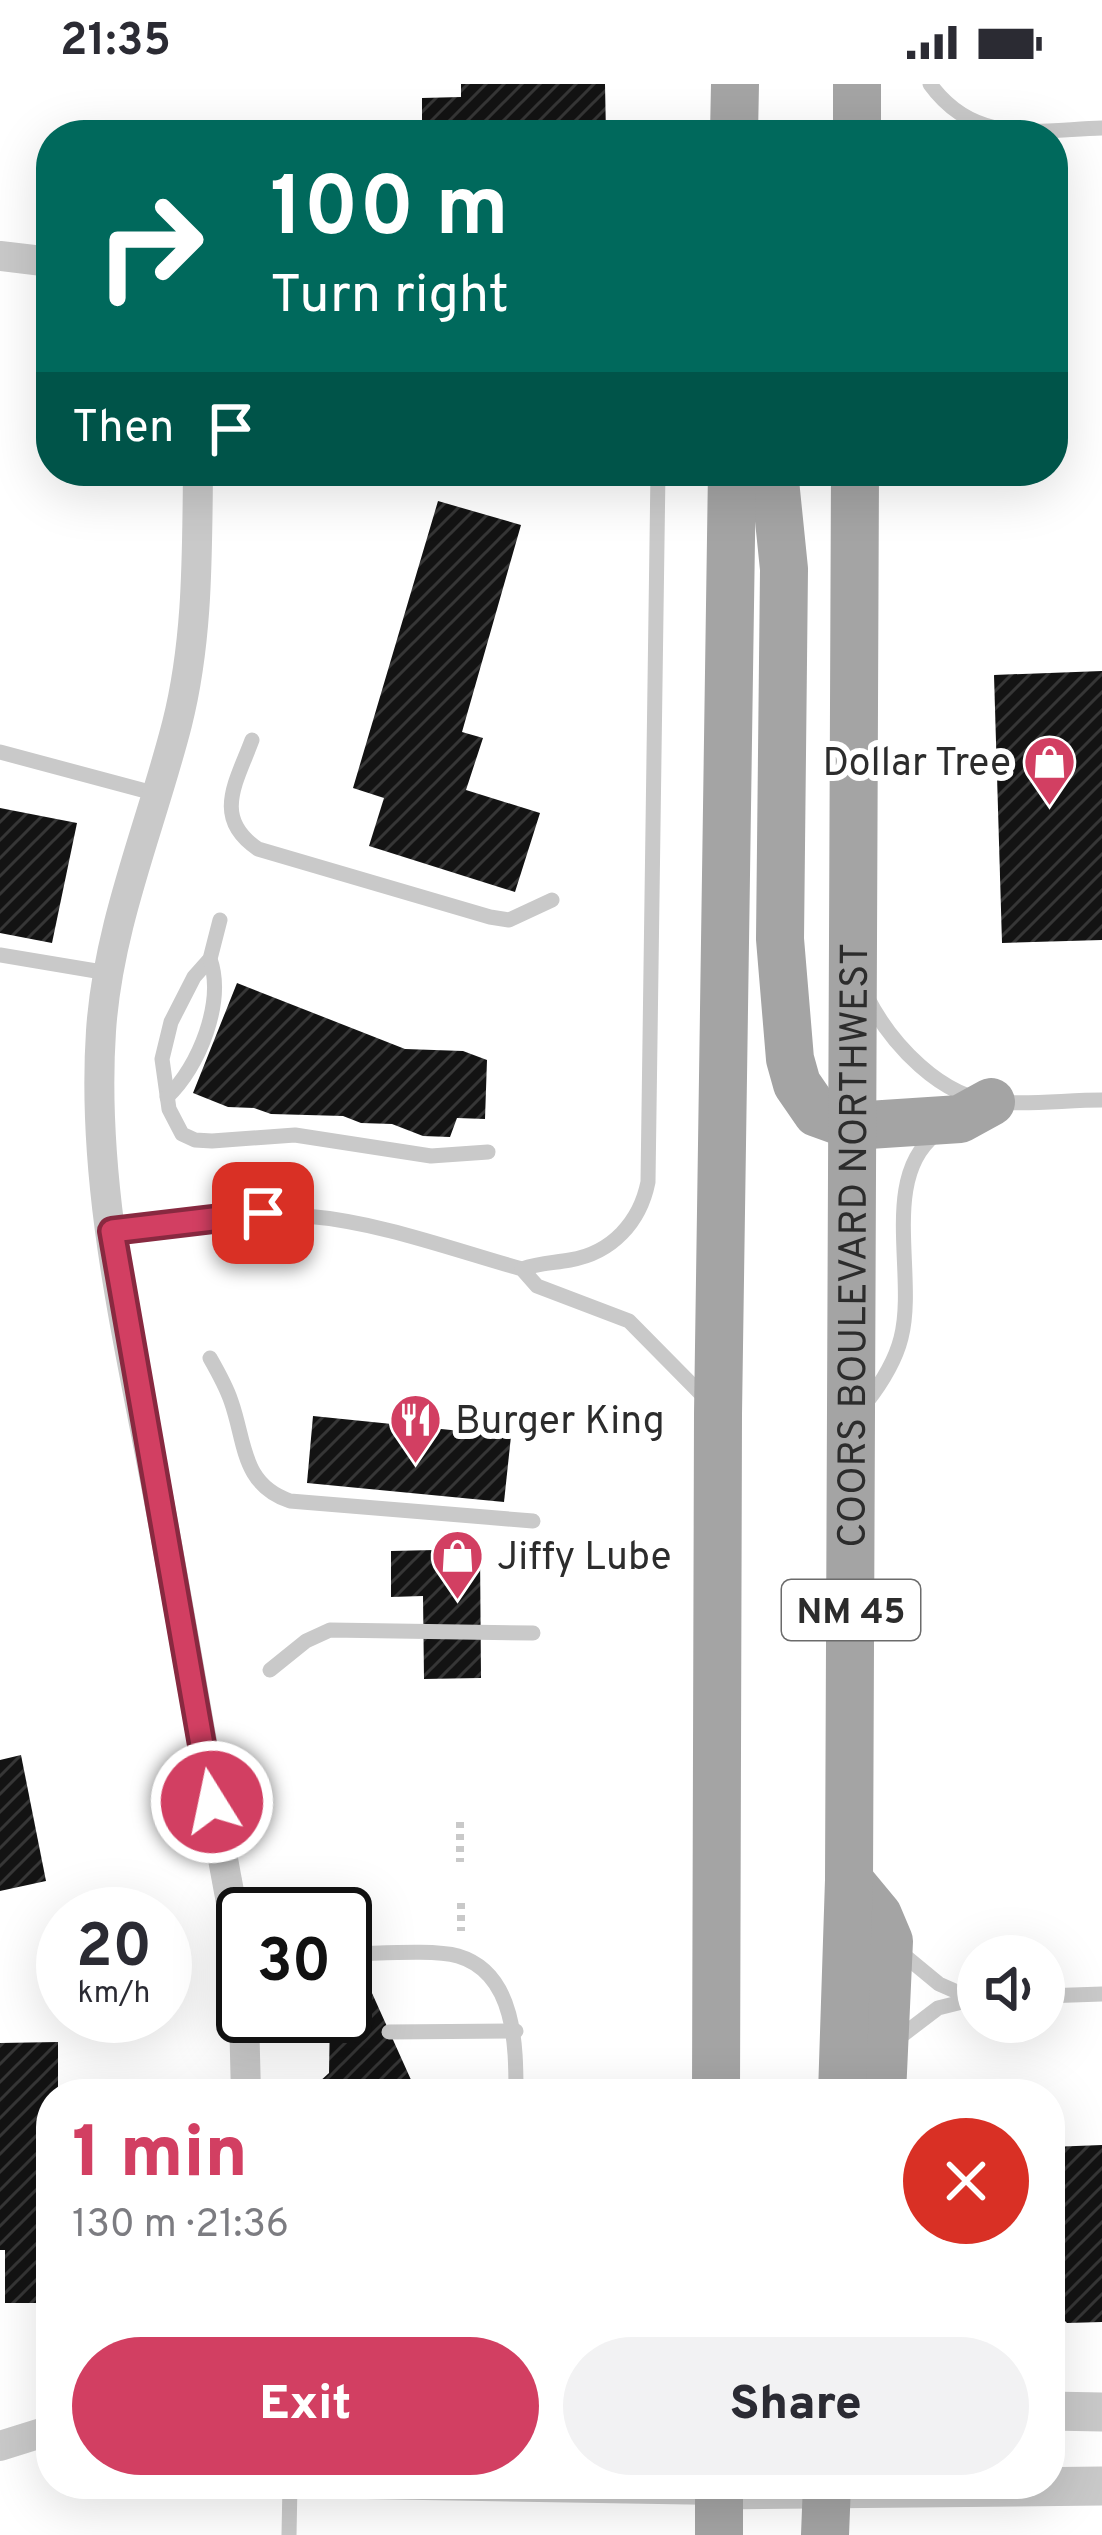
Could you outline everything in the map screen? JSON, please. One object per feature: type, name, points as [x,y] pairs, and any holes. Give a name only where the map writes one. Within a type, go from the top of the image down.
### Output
[{"type":"main road","points":[[734,120],[735,84]]},
{"type":"main road","points":[[856,120],[857,84]]},
{"type":"main road","points":[[716,2079],[718,1414],[732,486]]},
{"type":"main road","points":[[776,486],[784,569],[780,939],[790,1059],[804,1100],[817,1113],[853,1126],[975,1110]]},
{"type":"main road","name":"COORS BOULEVARD NORTHWEST","points":[[843,2079],[850,1880],[855,486]]},
{"type":"main road","points":[[850,1880],[878,1915],[889,1941],[884,2072]]},
{"type":"street","points":[[0,256],[36,260]]},
{"type":"street","points":[[198,486],[193,636],[178,723],[124,902],[108,973],[98,1118],[112,1231],[224,1887]]},
{"type":"street","points":[[244,2043],[246,2079]]},
{"type":"street","points":[[1065,2411],[1102,2412]]},
{"type":"street","points":[[0,2446],[36,2435]]},
{"type":"street","points":[[1065,2488],[1102,2486]]},
{"type":"street","points":[[645,2499],[719,2503],[891,2499]]},
{"type":"lane","points":[[931,84],[944,103],[972,120]]},
{"type":"lane","points":[[1068,130],[1102,128]]},
{"type":"lane","points":[[522,1269],[544,1261],[570,1260],[615,1241],[644,1203],[648,1182],[658,486]]},
{"type":"lane","points":[[252,740],[230,813],[244,840],[259,850],[490,917],[509,920],[552,900]]},
{"type":"lane","points":[[0,752],[157,794]]},
{"type":"lane","points":[[220,920],[210,958],[194,977],[171,1022],[162,1059],[167,1097],[182,1134],[195,1140],[295,1135],[431,1156],[488,1152]]},
{"type":"lane","points":[[0,955],[108,973]]},
{"type":"lane","points":[[167,1097],[194,1067],[215,983],[210,958]]},
{"type":"lane","points":[[854,968],[888,1030],[926,1073],[975,1110]]},
{"type":"lane","points":[[853,1420],[880,1384],[901,1340],[905,1185],[923,1144],[975,1110],[1102,1100]]},
{"type":"lane","points":[[112,1231],[222,1216],[305,1216],[383,1229],[522,1269],[537,1286],[629,1321],[718,1414]]},
{"type":"lane","points":[[210,1358],[231,1402],[250,1472],[275,1496],[533,1521]]},
{"type":"lane","points":[[270,1670],[306,1641],[330,1630],[533,1633]]},
{"type":"lane","points":[[889,1941],[935,1982],[957,1991]]},
{"type":"lane","points":[[372,1955],[462,1958],[492,1983],[516,2031],[516,2079]]},
{"type":"lane","points":[[1065,1995],[1102,1994]]},
{"type":"lane","points":[[884,2072],[938,2008],[957,2003]]},
{"type":"lane","points":[[389,2032],[516,2031]]},
{"type":"lane","points":[[289,2535],[290,2499]]},
{"type":"path","points":[[460,1822],[460,1862]]},
{"type":"path","points":[[461,1903],[461,1945]]},
{"type":"building","points":[[461,84],[605,84],[606,120],[422,120],[422,98],[461,97]]},
{"type":"building","points":[[438,501],[521,525],[462,732],[483,738],[466,790],[540,813],[515,892],[369,846],[384,798],[353,788]]},
{"type":"building","name":"Dollar Tree","points":[[1102,671],[1102,940],[1002,943],[994,675]]},
{"type":"building","points":[[0,808],[77,823],[52,943],[0,933]]},
{"type":"building","points":[[237,983],[405,1049],[463,1051],[487,1060],[485,1119],[457,1118],[450,1137],[423,1136],[392,1124],[361,1123],[343,1116],[271,1114],[228,1107],[193,1093]]},
{"type":"building","points":[[313,1416],[511,1436],[504,1502],[307,1483]]},
{"type":"building","points":[[480,1549],[481,1678],[424,1679],[423,1596],[391,1597],[391,1551]]},
{"type":"building","points":[[21,1755],[46,1881],[0,1891],[0,1760]]},
{"type":"building","points":[[372,1993],[411,2079],[322,2079],[329,2073],[330,2043],[372,2043]]},
{"type":"building","points":[[0,2043],[58,2043],[58,2079],[36,2079],[36,2303],[5,2303],[5,2250],[0,2250]]},
{"type":"building","points":[[1102,2145],[1102,2322],[1065,2321],[1065,2146]]},
{"type":"place","name":"Dollar Tree","points":[[1050,807]]},
{"type":"place","name":"Burger King","points":[[416,1465]]},
{"type":"place","name":"Jiffy Lube","points":[[458,1601]]},
{"type":"route","points":[[212,1802],[112,1231],[263,1213]]}]
